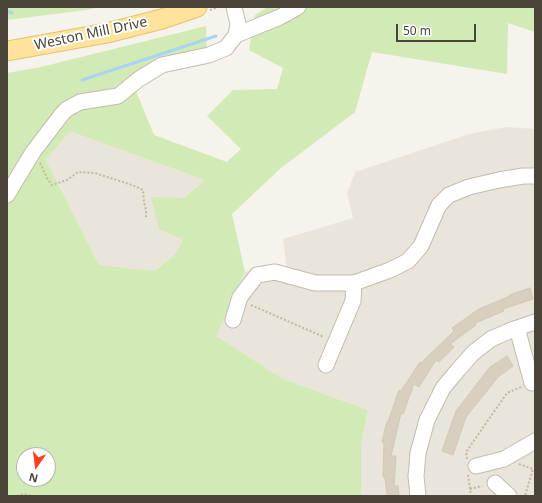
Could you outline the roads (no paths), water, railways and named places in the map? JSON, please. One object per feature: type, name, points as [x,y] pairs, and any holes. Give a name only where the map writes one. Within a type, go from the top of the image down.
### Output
[{"type":"main road","name":"Weston Mill Drive","points":[[7,51],[107,33],[162,19],[197,7]]},
{"type":"street","points":[[7,196],[33,152],[67,109],[80,102],[118,96],[139,79],[162,65],[209,55],[226,48],[236,35],[238,24],[234,7]]},
{"type":"street","points":[[236,35],[280,17],[298,7]]},
{"type":"street","points":[[233,320],[240,297],[257,275],[275,272],[315,283],[354,283],[390,270],[408,261],[421,246],[439,205],[449,195],[469,187],[500,180],[523,176],[535,176]]},
{"type":"street","points":[[326,365],[353,302],[354,283]]},
{"type":"street","points":[[418,496],[416,476],[418,453],[427,420],[443,388],[473,353],[490,339],[535,322]]},
{"type":"street","points":[[517,328],[526,385]]},
{"type":"street","points":[[470,468],[504,459],[535,441]]},
{"type":"street","points":[[495,483],[509,496]]},
{"type":"waterway","points":[[7,11],[12,13]]},
{"type":"waterway","points":[[82,80],[216,36]]}]
